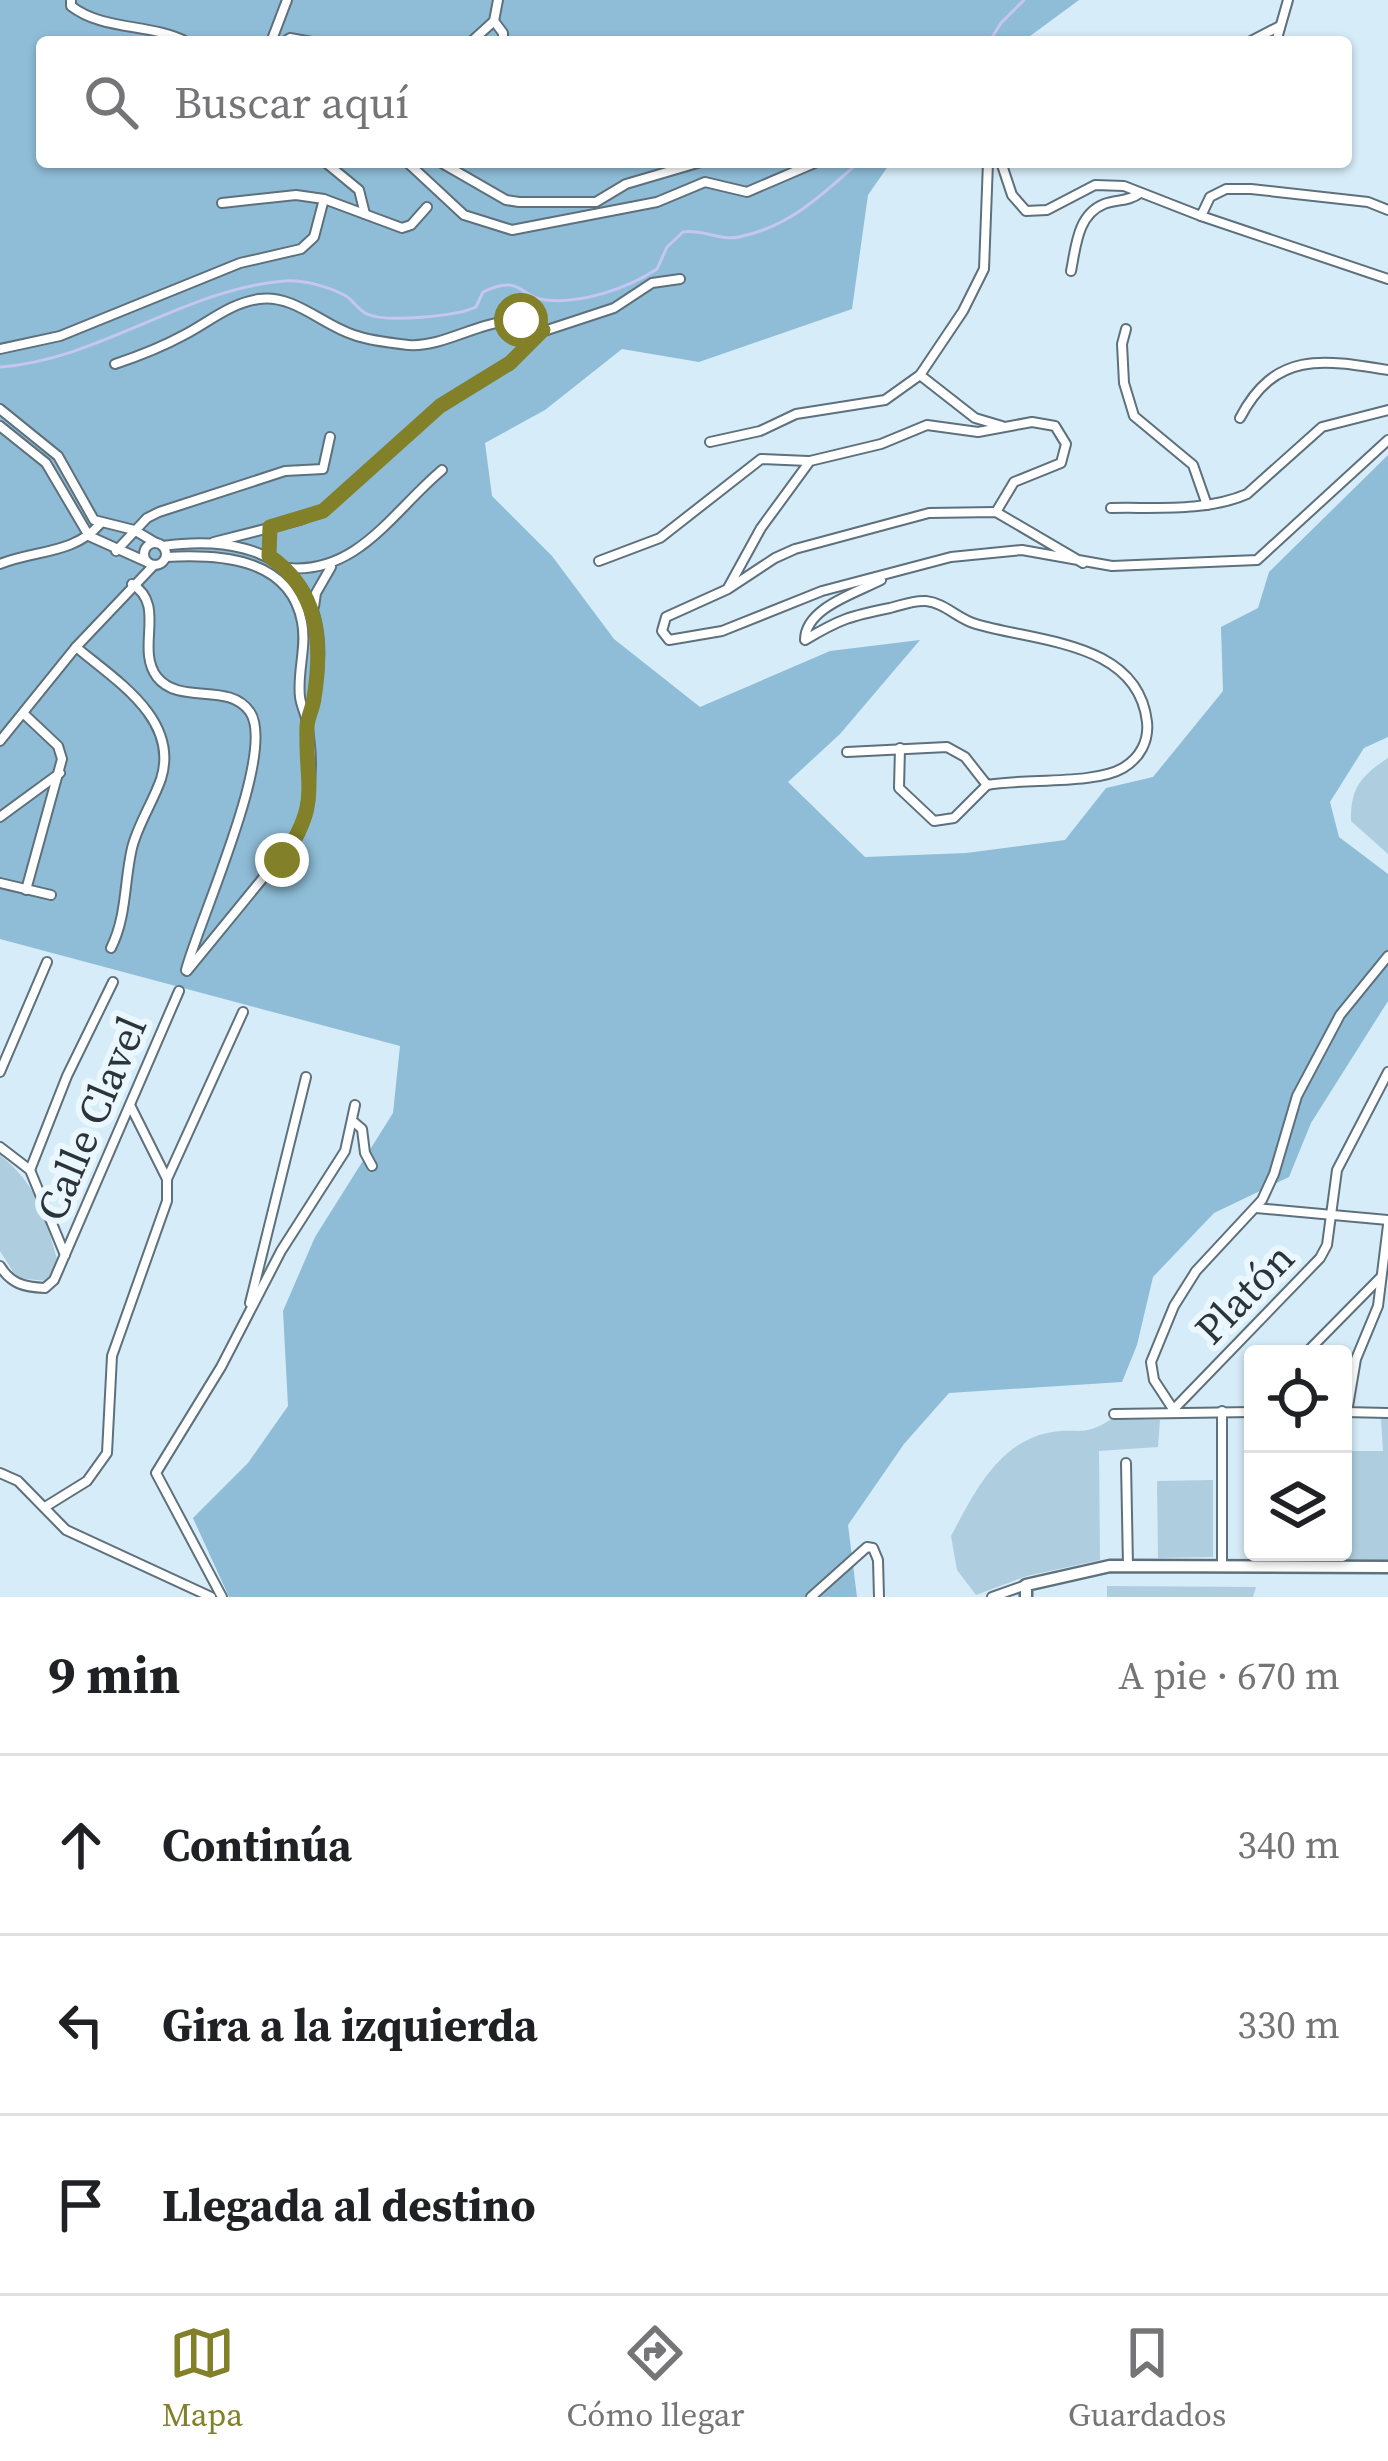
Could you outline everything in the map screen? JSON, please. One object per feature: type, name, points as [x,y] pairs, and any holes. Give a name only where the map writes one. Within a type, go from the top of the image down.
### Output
[{"type":"street","points":[[71,0],[71,6],[93,19],[176,36]]},
{"type":"street","points":[[274,36],[287,0]]},
{"type":"street","points":[[478,36],[494,21],[497,0]]},
{"type":"street","points":[[1277,36],[1288,0]]},
{"type":"street","points":[[494,21],[503,36]]},
{"type":"street","points":[[1260,36],[1279,26]]},
{"type":"street","points":[[332,168],[359,190],[365,214]]},
{"type":"street","points":[[413,168],[464,215],[512,230],[657,202],[705,182],[747,192],[803,168]]},
{"type":"street","points":[[448,168],[519,202],[596,202],[626,184],[681,168]]},
{"type":"street","points":[[710,442],[760,430],[796,414],[885,400],[920,375],[963,311],[984,269],[988,168]]},
{"type":"street","points":[[1003,168],[1012,195],[1026,211],[1047,210],[1095,184],[1110,183],[1388,278]]},
{"type":"street","points":[[1201,216],[1210,197],[1235,188],[1368,202],[1388,210]]},
{"type":"street","points":[[1071,271],[1086,217],[1141,192]]},
{"type":"street","points":[[222,203],[296,195],[324,199],[402,228],[428,207]]},
{"type":"street","points":[[0,349],[48,340],[240,262],[302,249],[314,237],[324,199]]},
{"type":"street","points":[[150,564],[144,551],[214,542],[323,511],[440,406],[510,363],[543,330],[614,308],[652,283],[680,279]]},
{"type":"street","points":[[115,364],[159,348],[254,299],[287,302],[355,335],[387,342],[447,341],[507,320],[530,321],[543,330]]},
{"type":"street","points":[[1126,329],[1124,383],[1134,416],[1193,465],[1207,505]]},
{"type":"street","points":[[1240,418],[1252,395],[1274,375],[1298,364],[1319,361],[1388,370]]},
{"type":"street","points":[[920,375],[974,418],[1010,428]]},
{"type":"street","points":[[1111,508],[1207,505],[1247,494],[1322,428],[1388,410]]},
{"type":"street","points":[[1,418],[58,456],[89,515],[100,524],[134,530],[162,549],[219,556],[264,569],[297,604],[304,644],[300,699],[307,722],[311,775],[308,808],[299,834],[187,971],[254,769],[256,727],[247,708],[238,702],[176,690],[155,674],[147,643],[150,606],[132,584]]},
{"type":"street","points":[[1,418],[46,463],[89,536],[150,564]]},
{"type":"street","points":[[599,561],[660,538],[761,459],[810,461],[881,444],[927,425],[978,432],[1032,422],[1055,426],[1063,433],[1065,454],[1051,470],[1014,482],[996,512]]},
{"type":"street","points":[[116,551],[159,512],[285,471],[323,469],[331,437]]},
{"type":"street","points":[[1083,563],[996,512],[929,513],[795,549],[728,590],[666,616],[662,622],[665,636],[676,640],[722,631],[822,591],[951,557],[1001,550],[1083,563],[1257,560],[1388,440]]},
{"type":"street","points":[[728,590],[761,528],[810,461]]},
{"type":"street","points":[[285,567],[333,565],[353,554],[442,470]]},
{"type":"street","points":[[56,478],[68,471]]},
{"type":"street","points":[[0,564],[63,548],[89,536],[100,524]]},
{"type":"street","points":[[269,556],[270,527]]},
{"type":"street","points":[[214,542],[269,556],[285,567],[314,609]]},
{"type":"street","points":[[0,741],[162,549]]},
{"type":"street","points":[[307,722],[316,677],[316,593],[333,565]]},
{"type":"street","points":[[891,575],[818,614],[806,627],[805,640],[850,614],[931,602],[968,622],[1102,658],[1136,687],[1145,710],[1146,741],[1124,767],[1102,777],[1018,779],[987,785],[954,818],[934,821],[899,788],[900,748]]},
{"type":"street","points":[[304,644],[317,645]]},
{"type":"street","points":[[76,647],[151,715],[165,751],[163,772],[134,841],[124,910],[111,948]]},
{"type":"street","points":[[300,676],[316,677]]},
{"type":"street","points":[[24,714],[58,746],[62,772],[26,890]]},
{"type":"street","points":[[848,752],[958,751],[987,785]]},
{"type":"street","points":[[0,817],[62,772]]},
{"type":"street","points":[[0,883],[52,895]]},
{"type":"street","points":[[1173,1411],[1152,1375],[1154,1354],[1174,1306],[1196,1271],[1256,1208],[1271,1182],[1297,1096],[1340,1015],[1388,956]]},
{"type":"street","points":[[0,1072],[47,962]]},
{"type":"street","points":[[30,1170],[113,982]]},
{"type":"street","name":"Calle Clavel","points":[[0,1266],[16,1283],[45,1288],[60,1270],[179,991]]},
{"type":"street","points":[[44,1507],[87,1480],[107,1453],[112,1356],[167,1201],[167,1179],[243,1012]]},
{"type":"street","name":"Platón","points":[[1173,1411],[1320,1258],[1327,1245],[1337,1170],[1388,1072]]},
{"type":"street","points":[[248,1311],[306,1077]]},
{"type":"street","points":[[130,1105],[167,1179]]},
{"type":"street","points":[[222,1597],[156,1473],[221,1367],[281,1251],[344,1151],[355,1105]]},
{"type":"street","points":[[354,1122],[362,1129],[372,1166]]},
{"type":"street","points":[[0,1147],[30,1170],[65,1255]]},
{"type":"street","points":[[1256,1208],[1388,1222],[1374,1317],[1352,1373]]},
{"type":"street","points":[[1314,1345],[1382,1276]]},
{"type":"street","points":[[1114,1414],[1244,1410]]},
{"type":"street","points":[[1222,1411],[1222,1566]]},
{"type":"street","points":[[1352,1412],[1388,1412]]},
{"type":"street","points":[[1126,1463],[1128,1566]]},
{"type":"street","points":[[0,1473],[18,1480],[66,1529],[211,1597]]},
{"type":"street","points":[[811,1597],[867,1546],[878,1560],[879,1597]]},
{"type":"street","points":[[992,1597],[1029,1593],[1042,1582],[1095,1568],[1388,1567]]},
{"type":"shaded area","points":[[0,0],[1079,0],[1030,36],[36,36],[36,168],[887,168],[868,195],[852,309],[699,362],[622,349],[545,410],[485,443],[492,496],[552,556],[614,639],[700,707],[830,651],[920,640],[840,734],[788,782],[865,857],[966,853],[1065,840],[1106,788],[1153,777],[1223,691],[1221,627],[1258,608],[1269,572],[1388,455],[1388,737],[1364,748],[1330,802],[1339,837],[1388,874],[1388,1001],[1311,1123],[1289,1177],[1214,1213],[1153,1277],[1137,1345],[1122,1382],[949,1393],[904,1444],[848,1525],[857,1597],[229,1597],[193,1518],[248,1463],[288,1406],[283,1311],[315,1237],[393,1113],[400,1046],[0,939]]},
{"type":"shaded area","points":[[1388,758],[1388,854],[1351,821],[1359,784]]},
{"type":"shaded area","points":[[0,1155],[24,1179],[44,1216],[58,1262],[46,1281],[17,1278],[0,1251]]},
{"type":"shaded area","points":[[1111,1419],[1160,1420],[1158,1447],[1099,1451],[1100,1560],[1027,1576],[976,1595],[957,1570],[951,1536],[988,1473],[1029,1439],[1093,1429]]},
{"type":"shaded area","points":[[1381,1419],[1388,1419],[1388,1560],[1352,1560],[1352,1451],[1383,1451]]},
{"type":"shaded area","points":[[1213,1480],[1213,1557],[1158,1558],[1157,1481]]},
{"type":"shaded area","points":[[1107,1586],[1256,1587],[1253,1597],[1107,1597]]},
{"type":"waterway","points":[[993,36],[1024,0]]},
{"type":"waterway","points":[[0,367],[72,352],[212,297],[284,281],[324,287],[346,296],[367,314],[390,318],[467,310],[476,307],[483,292],[506,285],[546,300],[589,297],[657,269],[667,247],[683,232],[732,238],[774,226],[852,168]]},
{"type":"route","points":[[282,860],[308,808],[307,722],[314,700],[317,645],[314,609],[301,585],[269,556],[270,527],[323,511],[440,406],[510,363],[543,330],[521,320]]}]
